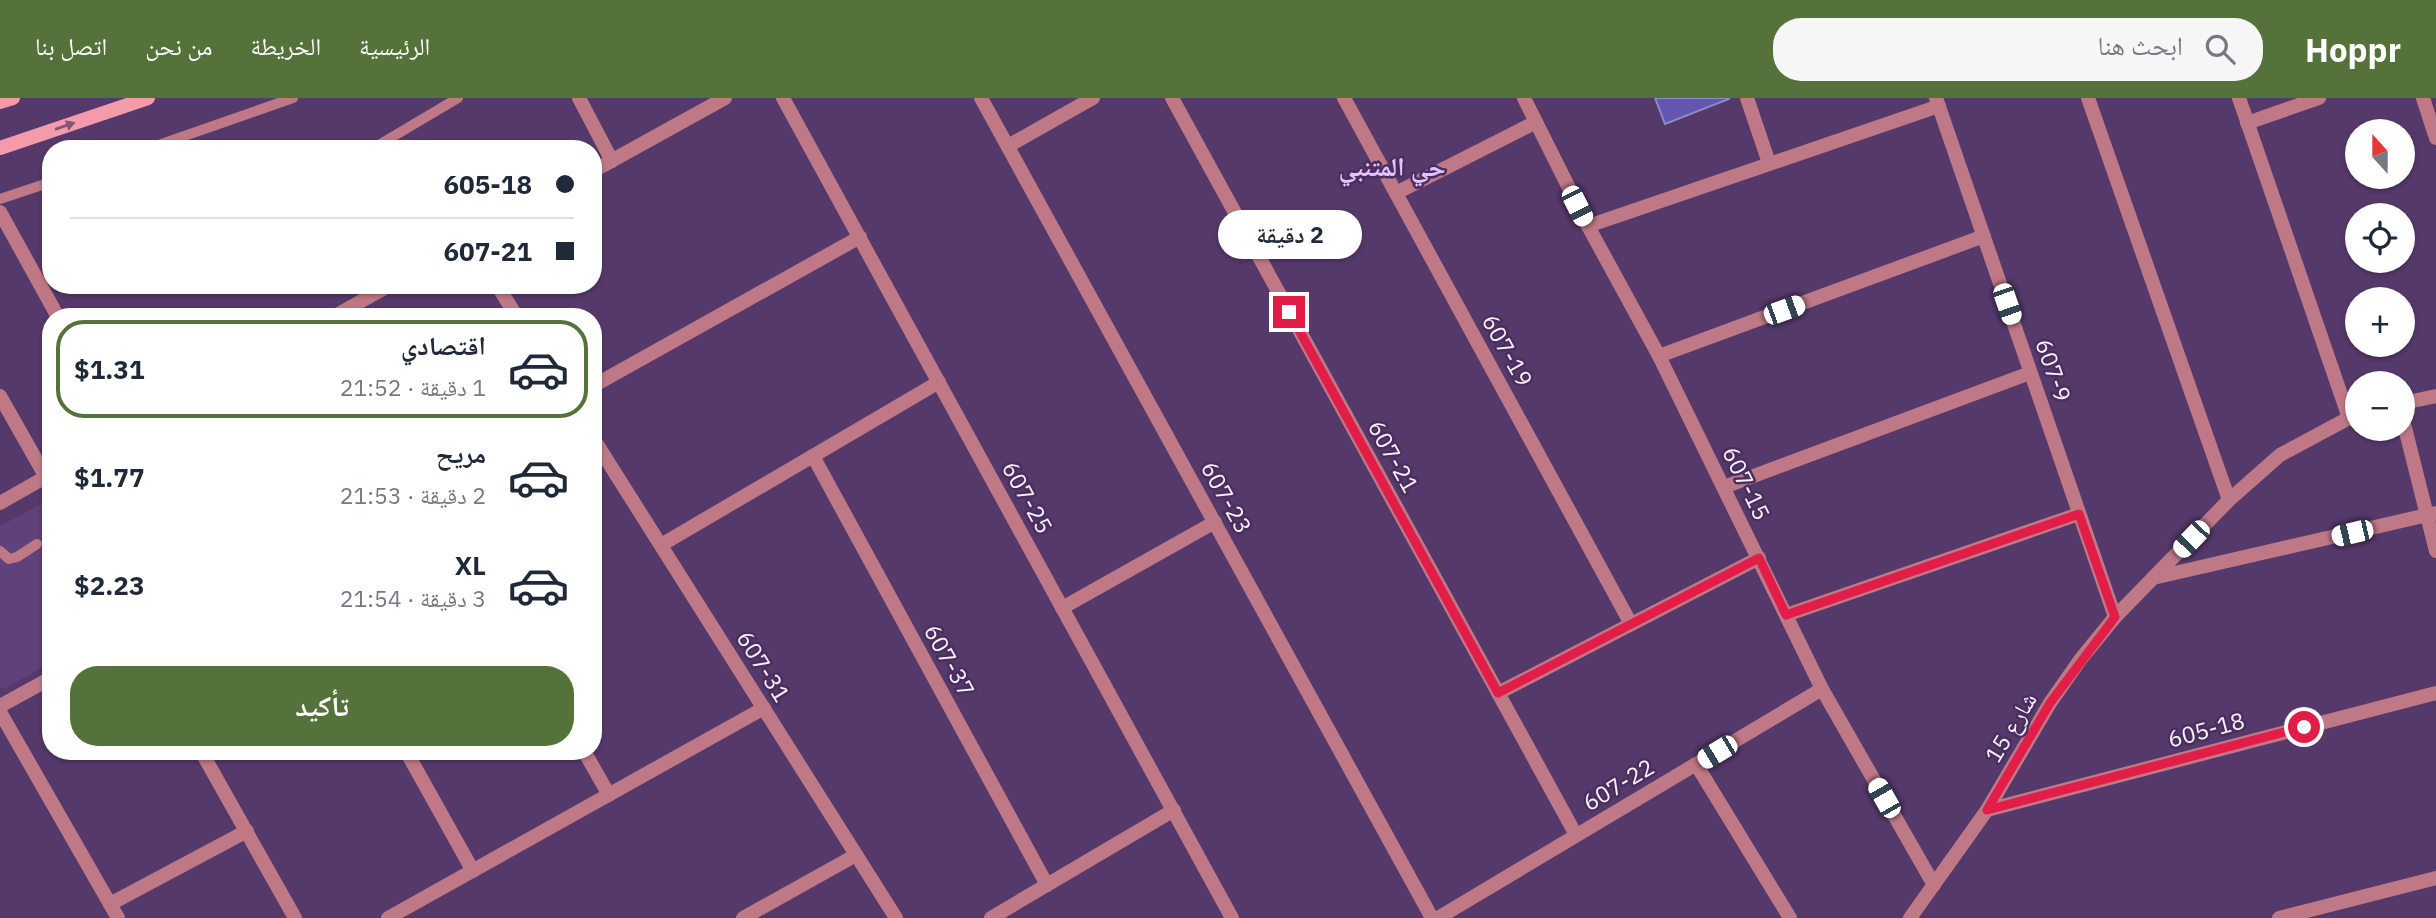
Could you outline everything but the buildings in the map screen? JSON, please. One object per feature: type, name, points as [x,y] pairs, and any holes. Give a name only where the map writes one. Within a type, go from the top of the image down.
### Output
[{"type":"main road","points":[[0,102],[13,98]]},
{"type":"main road","points":[[0,148],[148,98]]},
{"type":"street","points":[[579,98],[601,140]]},
{"type":"street","points":[[602,166],[725,98]]},
{"type":"street","name":"607-25","points":[[783,98],[1232,918]]},
{"type":"street","name":"607-23","points":[[981,98],[1435,918]]},
{"type":"street","points":[[1008,146],[1093,98]]},
{"type":"street","name":"607-21","points":[[1172,98],[1576,835]]},
{"type":"street","name":"607-19","points":[[1344,98],[1631,624]]},
{"type":"street","name":"607-15","points":[[1524,98],[1588,226],[1659,356],[1822,689],[1934,885]]},
{"type":"street","points":[[1747,98],[1769,163]]},
{"type":"street","points":[[2088,98],[2229,500]]},
{"type":"street","points":[[2239,98],[2345,395]]},
{"type":"street","points":[[2247,123],[2319,98]]},
{"type":"street","points":[[2423,98],[2436,138]]},
{"type":"street","points":[[1588,226],[1937,102]]},
{"type":"street","name":"607-9","points":[[1937,102],[2115,617]]},
{"type":"street","points":[[1396,193],[1536,122]]},
{"type":"street","points":[[602,142],[612,161]]},
{"type":"street","points":[[0,212],[42,288]]},
{"type":"street","points":[[1659,356],[1983,236]]},
{"type":"street","points":[[602,381],[860,237]]},
{"type":"street","points":[[352,308],[375,294]]},
{"type":"street","points":[[1724,487],[2031,373]]},
{"type":"street","points":[[661,545],[939,382]]},
{"type":"street","points":[[0,396],[42,467]]},
{"type":"street","points":[[2415,400],[2436,396]]},
{"type":"street","name":"شارع 15","points":[[1910,918],[1987,810],[2050,703],[2115,617],[2229,500],[2280,455],[2345,421]]},
{"type":"street","points":[[2409,441],[2431,515],[2436,551]]},
{"type":"street","name":"607-31","points":[[602,452],[896,918]]},
{"type":"street","name":"607-37","points":[[813,457],[1047,885]]},
{"type":"street","points":[[0,503],[42,482]]},
{"type":"street","points":[[1786,615],[2079,514]]},
{"type":"street","points":[[2153,578],[2431,515]]},
{"type":"street","points":[[1062,608],[1214,522]]},
{"type":"street","points":[[1498,693],[1759,558]]},
{"type":"street","points":[[0,706],[42,683]]},
{"type":"street","name":"607-22","points":[[1435,918],[1822,689]]},
{"type":"street","name":"605-18","points":[[1987,810],[2436,693]]},
{"type":"street","points":[[388,918],[764,708]]},
{"type":"street","points":[[0,712],[118,918]]},
{"type":"street","points":[[206,760],[295,918]]},
{"type":"street","points":[[411,760],[473,871]]},
{"type":"street","points":[[589,760],[609,795]]},
{"type":"street","points":[[1696,764],[1790,918]]},
{"type":"street","points":[[991,918],[1174,810]]},
{"type":"street","points":[[110,904],[247,831]]},
{"type":"street","points":[[743,918],[856,855]]},
{"type":"street","points":[[2279,918],[2436,878]]},
{"type":"lane","points":[[173,140],[293,98]]},
{"type":"lane","points":[[387,140],[458,98]]},
{"type":"lane","points":[[0,200],[42,185]]},
{"type":"lane","points":[[0,551],[9,559],[37,544]]},
{"type":"shaded area","points":[[42,504],[42,667],[5,689],[0,687],[0,526]]},
{"type":"district","name":"حي المتنبي","points":[[1392,166]]},
{"type":"route","points":[[1289,312],[1498,693],[1759,558],[1786,615],[2079,514],[2115,617],[2050,703],[1987,810],[2304,727]]}]
